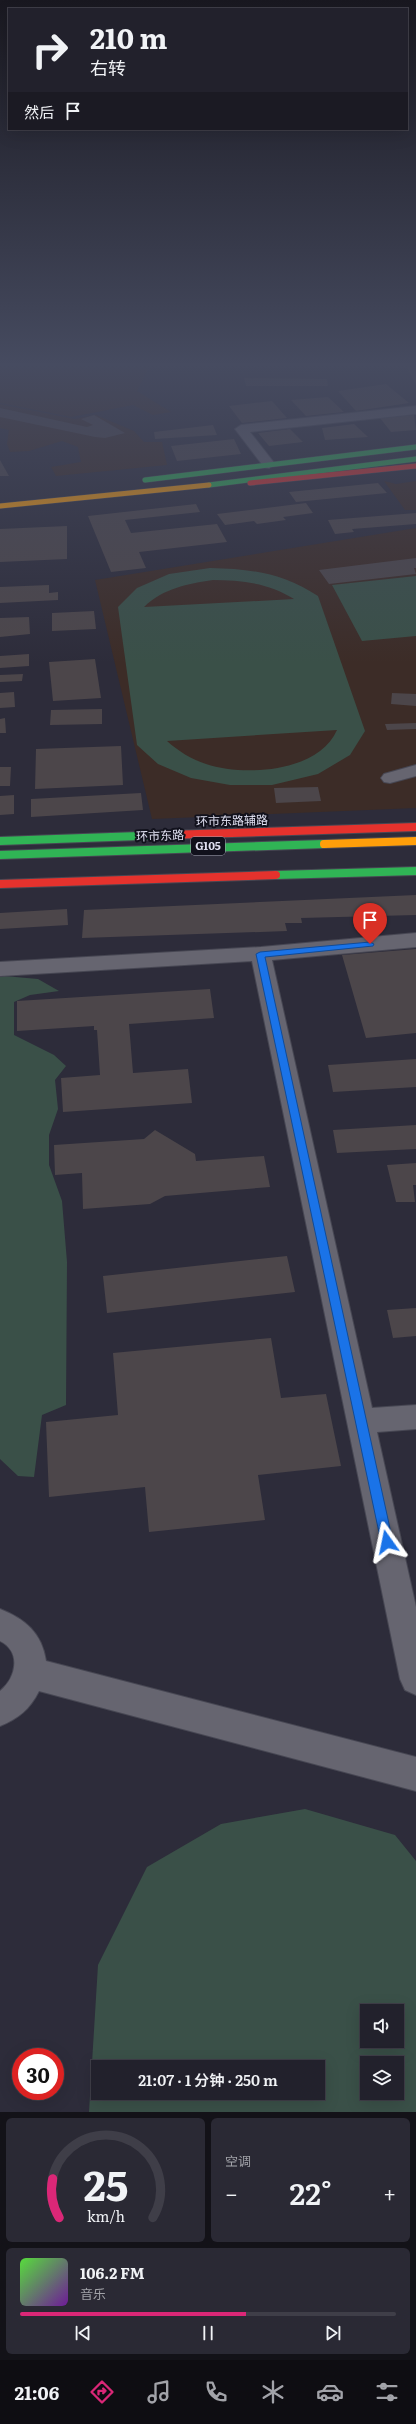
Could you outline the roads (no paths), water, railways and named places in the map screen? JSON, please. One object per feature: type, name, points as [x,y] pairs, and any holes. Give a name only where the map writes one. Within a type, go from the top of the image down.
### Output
[{"type":"main road","points":[[256,466],[141,480],[294,466]]},
{"type":"main road","points":[[150,492],[363,466]]},
{"type":"main road","points":[[0,506],[416,466]]},
{"type":"main road","name":"环市东路辅路","points":[[0,840],[416,827]]},
{"type":"main road","name":"环市东路","points":[[0,855],[416,841]]},
{"type":"main road","points":[[0,884],[416,871]]},
{"type":"street","points":[[390,778],[416,770]]},
{"type":"street","points":[[0,969],[260,954],[416,940]]},
{"type":"street","points":[[260,954],[416,1679]]},
{"type":"street","points":[[361,1421],[416,1417]]},
{"type":"street","points":[[0,1624],[11,1628],[21,1636],[28,1647],[31,1660],[30,1674],[24,1688],[15,1700],[0,1710]]},
{"type":"street","points":[[30,1674],[416,1774]]}]
